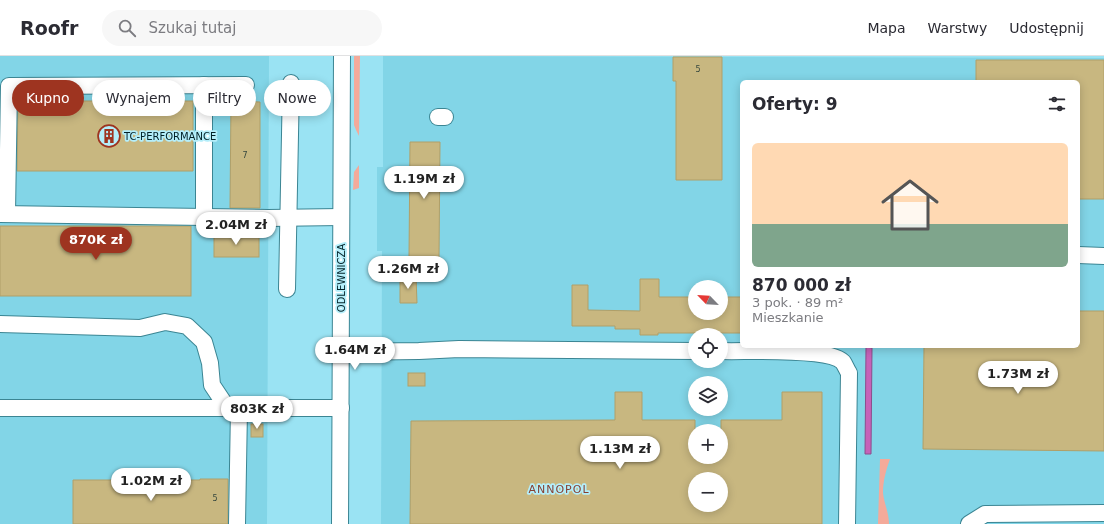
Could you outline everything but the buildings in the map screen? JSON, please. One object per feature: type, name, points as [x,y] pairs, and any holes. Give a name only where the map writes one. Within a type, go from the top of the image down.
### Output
[{"type":"street","name":"ODLEWNICZA","points":[[340,524],[342,56]]},
{"type":"street","points":[[193,85],[9,86],[3,214],[288,218],[341,217]]},
{"type":"street","points":[[204,116],[204,217]]},
{"type":"street","points":[[287,289],[290,116]]},
{"type":"street","points":[[1080,256],[1104,256]]},
{"type":"street","points":[[0,324],[140,328],[165,322],[187,326],[204,342],[210,363],[212,385],[234,409],[237,524]]},
{"type":"street","points":[[341,352],[419,351],[459,348],[688,351]]},
{"type":"street","points":[[728,351],[814,352],[830,356],[843,362],[849,373],[848,524]]},
{"type":"street","points":[[0,408],[341,408]]},
{"type":"street","points":[[969,524],[985,514],[1104,513]]},
{"type":"shaded area","points":[[0,56],[269,56],[269,80],[264,80],[264,116],[269,116],[267,524],[0,524]]},
{"type":"shaded area","points":[[354,56],[360,56],[359,136],[354,125]]},
{"type":"shaded area","points":[[383,56],[1104,58],[1104,524],[381,524],[382,251],[377,251],[377,167],[383,167]]},
{"type":"shaded area","points":[[359,165],[359,188],[353,190],[354,172]]},
{"type":"shaded area","points":[[866,348],[872,348],[871,454],[865,454]]},
{"type":"shaded area","points":[[880,459],[890,459],[885,476],[883,493],[889,524],[878,524]]},
{"type":"place","name":"TC-PERFORMANCE","points":[[109,136]]},
{"type":"district","name":"ANNOPOL","points":[[559,489]]}]
